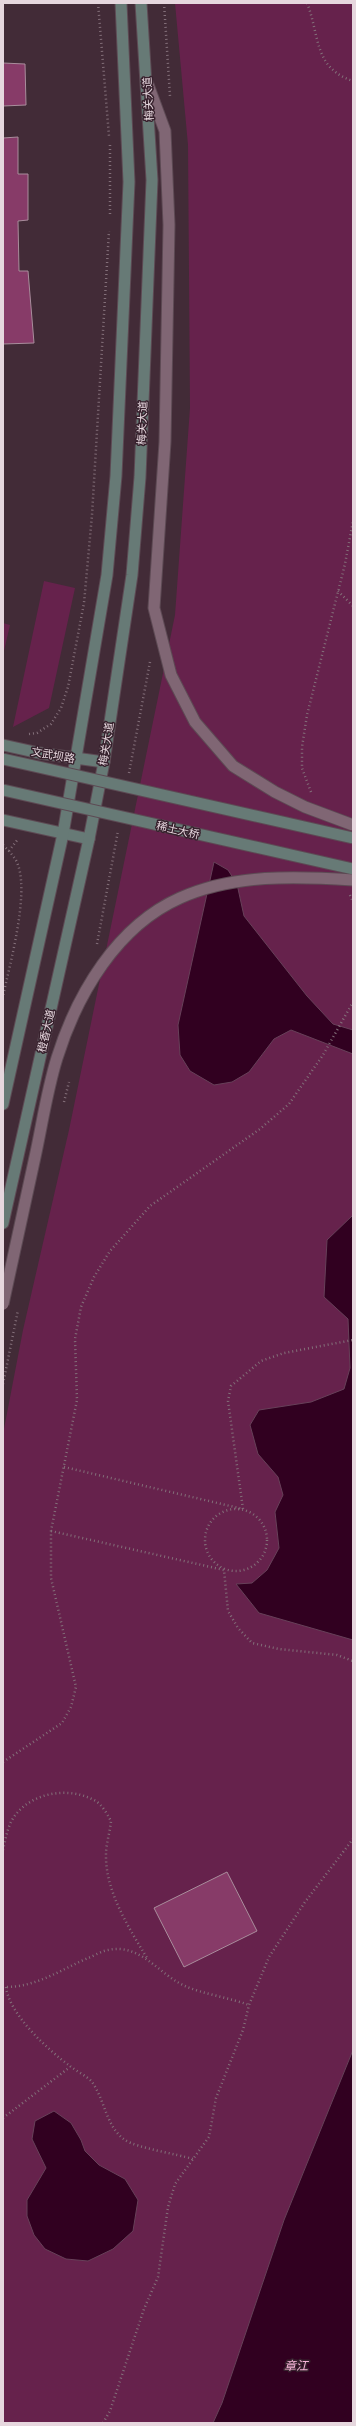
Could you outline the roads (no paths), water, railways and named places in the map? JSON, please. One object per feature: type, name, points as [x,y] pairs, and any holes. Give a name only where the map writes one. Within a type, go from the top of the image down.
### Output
[{"type":"main road","name":"梅关大道","points":[[63,834],[77,759],[107,575],[116,476],[129,182],[121,3]]},
{"type":"main road","name":"梅关大道","points":[[89,839],[104,762],[132,575],[140,477],[152,180],[141,3]]},
{"type":"main road","name":"文武坝路","points":[[3,744],[77,759],[104,762]]},
{"type":"main road","points":[[3,760],[353,838]]},
{"type":"main road","name":"稀土大桥","points":[[3,790],[353,869]]},
{"type":"main road","points":[[3,820],[89,839]]},
{"type":"main road","points":[[3,1104],[63,834]]},
{"type":"main road","name":"橙香大道","points":[[3,1223],[89,839]]},
{"type":"street","points":[[147,82],[165,131],[168,217],[165,442],[154,608],[171,675],[195,722],[233,766],[274,792],[305,807],[353,825]]},
{"type":"street","points":[[3,1304],[56,1059],[76,1006],[106,960],[129,934],[153,913],[180,898],[209,889],[260,878],[314,877],[350,885]]},
{"type":"water","points":[[214,862],[228,870],[237,884],[244,916],[307,996],[333,1024],[353,1030],[353,1054],[291,1030],[274,1039],[249,1072],[232,1082],[214,1085],[190,1071],[180,1055],[178,1025]]},
{"type":"water","points":[[353,1215],[353,1640],[259,1613],[236,1584],[252,1583],[267,1570],[279,1548],[275,1512],[283,1495],[278,1477],[258,1454],[250,1425],[259,1410],[311,1402],[344,1389],[350,1368],[348,1319],[324,1297],[327,1240]]},
{"type":"water","name":"章江","points":[[353,2050],[353,2423],[213,2423],[222,2403],[284,2220]]},
{"type":"water","points":[[54,2111],[71,2123],[81,2140],[85,2151],[99,2165],[125,2179],[138,2200],[133,2231],[113,2249],[88,2261],[66,2259],[45,2249],[34,2235],[27,2216],[27,2200],[46,2168],[32,2139],[35,2121]]}]
